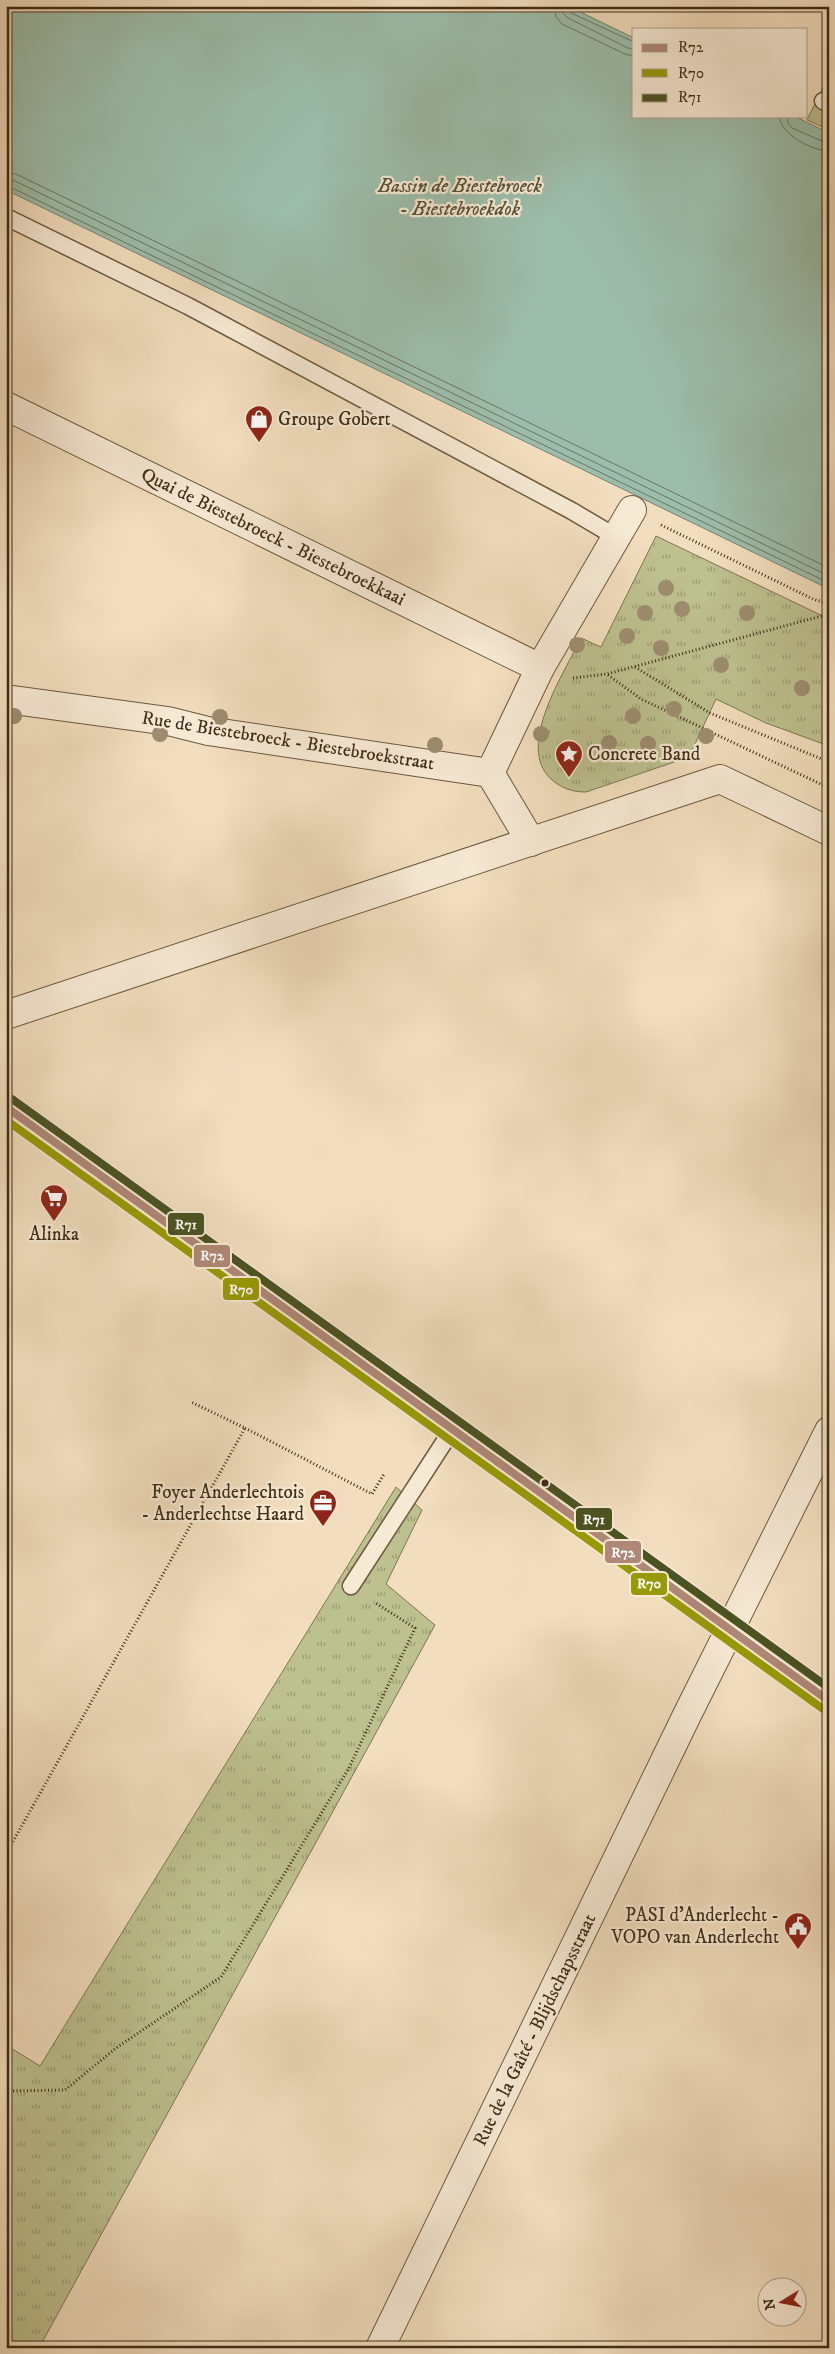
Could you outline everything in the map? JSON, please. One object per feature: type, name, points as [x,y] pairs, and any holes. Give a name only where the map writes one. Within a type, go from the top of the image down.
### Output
[{"type":"main road","points":[[6,1107],[829,1702]]},
{"type":"street","name":"Quai de Biestebroeck - Biestebroekkaai","points":[[6,406],[540,668]]},
{"type":"street","points":[[531,842],[490,772],[540,668],[632,510]]},
{"type":"street","name":"Rue de Biestebroeck - Biestebroekstraat","points":[[6,699],[168,720],[208,731],[490,772]]},
{"type":"street","points":[[6,1015],[720,779],[829,831]]},
{"type":"street","name":"Rue de la Gaîté - Blijdschapsstraat","points":[[380,2348],[729,1630],[829,1431]]},
{"type":"lane","points":[[6,217],[188,306],[572,511],[616,537]]},
{"type":"lane","points":[[351,1586],[452,1430]]},
{"type":"path","points":[[632,510],[805,595],[829,604]]},
{"type":"path","points":[[540,668],[566,679],[607,674],[829,614]]},
{"type":"path","points":[[635,667],[710,713],[829,762]]},
{"type":"path","points":[[607,674],[641,699],[829,788]]},
{"type":"path","points":[[191,1402],[372,1494],[384,1474]]},
{"type":"path","points":[[6,1854],[245,1428]]},
{"type":"path","points":[[6,2091],[64,2090],[116,2048],[221,1977],[349,1768],[415,1628],[376,1603]]},
{"type":"green space","points":[[829,75],[829,130],[807,120]]},
{"type":"green space","points":[[656,536],[829,619],[829,746],[766,723],[716,699],[689,757],[586,792],[567,789],[551,779],[541,765],[538,748],[540,729],[546,709],[581,638],[601,647]]},
{"type":"green space","points":[[396,1487],[422,1510],[386,1584],[435,1625],[39,2348],[6,2348],[6,2045],[40,2066]]},
{"type":"water","name":"Bassin de Biestebroeck - Biestebroekdok","points":[[6,6],[568,6],[632,37],[632,118],[798,118],[829,133],[829,589],[6,190]]},
{"type":"transit line","name":"R71","points":[[12,1099],[829,1688]]},
{"type":"transit line","name":"R72","points":[[6,1107],[829,1701]]},
{"type":"transit line","name":"R70","points":[[6,1120],[823,1709]]},
{"type":"place","name":"Groupe Gobert","points":[[259,443]]},
{"type":"place","name":"Concrete Band","points":[[569,778]]},
{"type":"place","name":"Alinka","points":[[54,1222]]},
{"type":"place","name":"Foyer Anderlechtois - Anderlechtse Haard","points":[[323,1527]]},
{"type":"place","name":"PASI d'Anderlecht - VOPO van Anderlecht","points":[[798,1950]]}]
